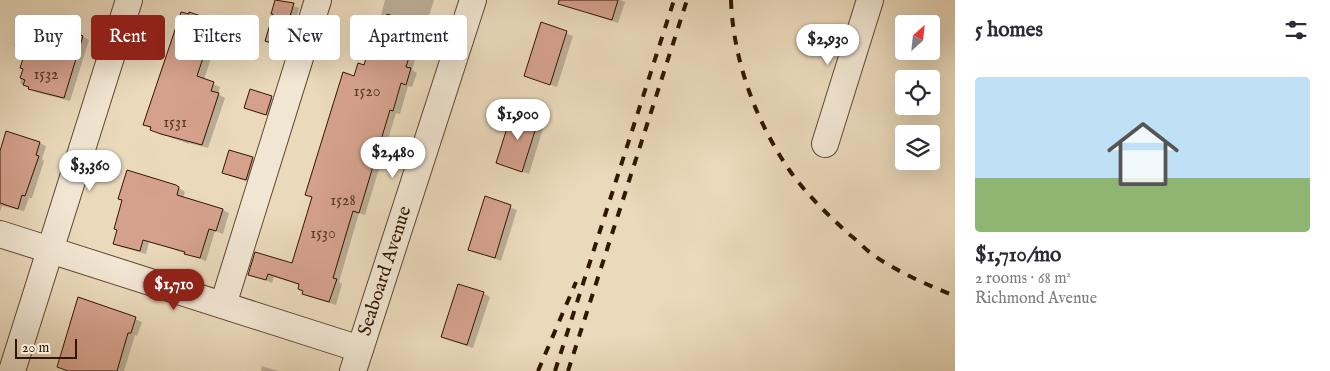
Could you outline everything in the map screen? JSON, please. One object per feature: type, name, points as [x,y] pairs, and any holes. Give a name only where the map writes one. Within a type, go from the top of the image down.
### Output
[{"type":"street","points":[[12,371],[130,0]]},
{"type":"street","points":[[223,305],[318,0]]},
{"type":"street","name":"Seaboard Avenue","points":[[356,360],[473,0]]},
{"type":"street","points":[[825,144],[870,0]]},
{"type":"street","points":[[0,234],[223,305],[356,360]]},
{"type":"building","points":[[275,0],[294,3],[290,15],[271,14]]},
{"type":"building","points":[[559,0],[618,0],[612,20],[558,4]]},
{"type":"building","points":[[181,12],[189,14],[189,12],[198,15],[180,15]]},
{"type":"building","points":[[541,22],[567,31],[550,85],[524,76]]},
{"type":"building","points":[[269,28],[269,42],[265,41]]},
{"type":"building","points":[[175,30],[175,60],[202,60],[197,76],[214,82],[211,91],[219,93],[202,145],[161,134],[150,130],[151,127],[143,125]]},
{"type":"building","points":[[23,60],[76,60],[64,98],[28,89],[29,87],[23,85],[25,80],[20,78],[23,69],[20,68]]},
{"type":"building","points":[[366,60],[408,60],[406,67],[411,68],[406,85],[401,83],[393,111],[390,110],[359,213],[353,211],[333,278],[337,279],[329,302],[302,294],[303,291],[298,289],[299,284],[268,274],[266,280],[248,275],[255,252],[292,263],[312,197],[305,195],[343,72],[354,76],[358,63],[364,65]]},
{"type":"building","points":[[250,89],[272,96],[266,115],[244,108]]},
{"type":"building","points":[[513,109],[539,118],[522,172],[496,163]]},
{"type":"building","points":[[6,131],[40,142],[36,155],[39,156],[25,196],[22,195],[18,209],[0,203],[0,151]]},
{"type":"building","points":[[229,150],[253,157],[246,180],[222,173]]},
{"type":"building","points":[[127,170],[176,185],[179,187],[177,195],[223,209],[216,231],[209,229],[200,258],[143,240],[140,251],[113,244],[117,230],[114,229],[122,200],[118,199]]},
{"type":"building","points":[[485,196],[511,205],[495,258],[468,250]]},
{"type":"building","points":[[458,284],[484,292],[467,345],[441,337]]},
{"type":"building","points":[[78,297],[136,317],[131,333],[128,333],[117,371],[68,371],[57,367]]},
{"type":"railway","points":[[555,371],[674,0]]},
{"type":"railway","points":[[568,371],[687,0]]},
{"type":"railway","points":[[731,0],[736,45],[748,90],[767,132],[790,171],[826,213],[873,255],[913,278],[955,296]]},
{"type":"railway","points":[[538,371],[576,282]]}]
